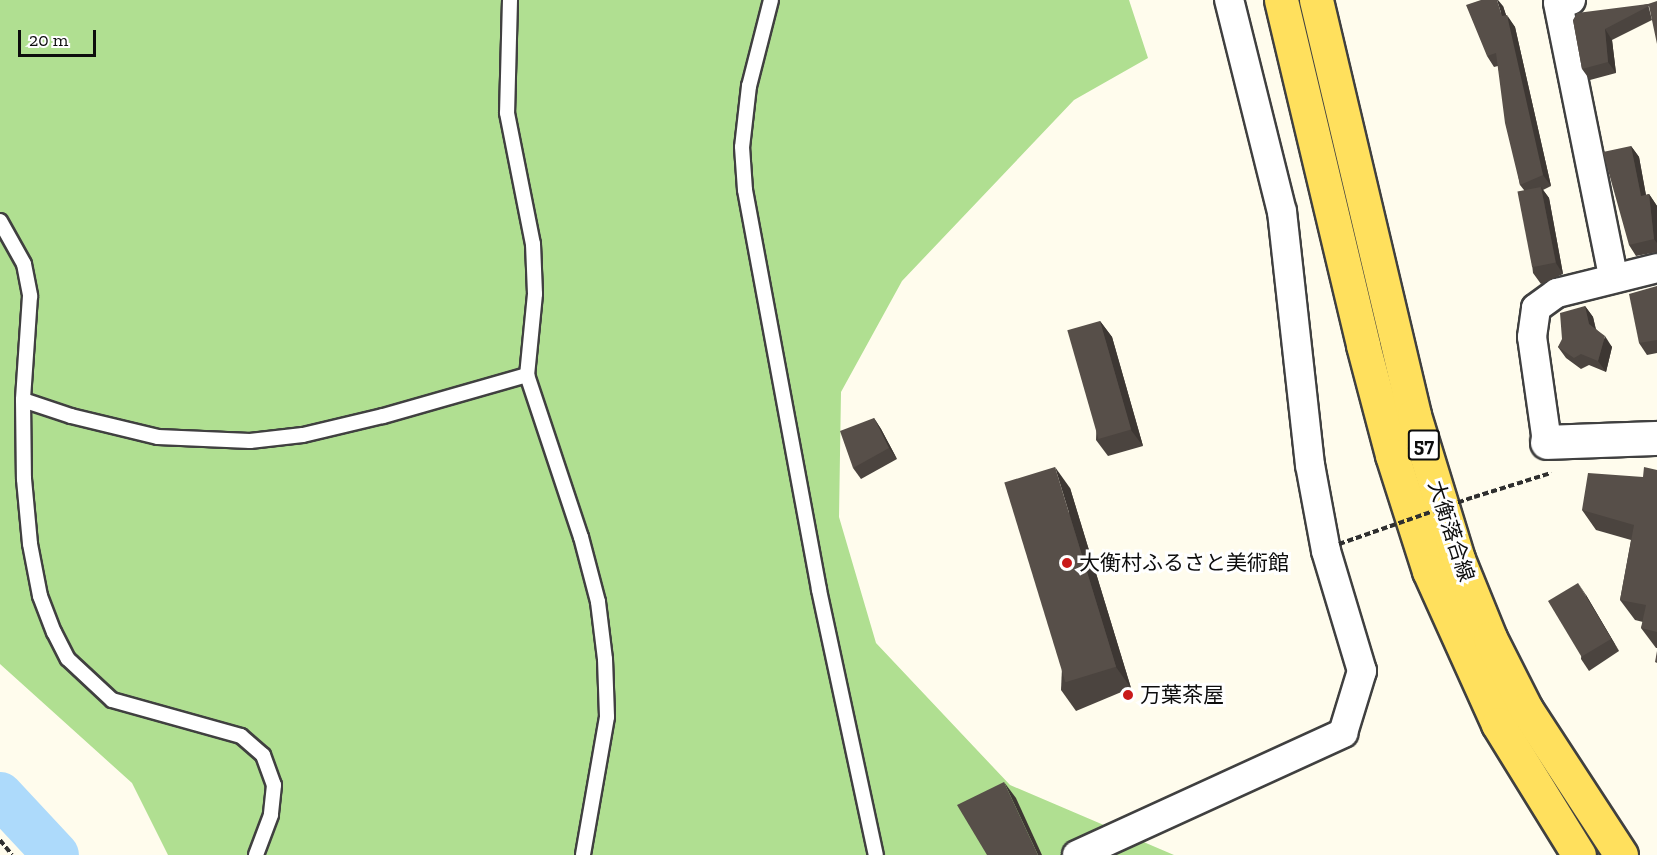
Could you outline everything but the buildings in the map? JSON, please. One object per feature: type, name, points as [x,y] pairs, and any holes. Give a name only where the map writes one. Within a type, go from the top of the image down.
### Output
[{"type":"main road","name":"大衡落合線","points":[[1281,0],[1363,345],[1392,455],[1429,571],[1498,724],[1579,855]]},
{"type":"main road","name":"大衡落合線","points":[[1316,0],[1414,415],[1458,559],[1490,638],[1526,709],[1621,855]]},
{"type":"street","points":[[1077,855],[1343,733],[1362,671],[1326,551],[1310,465],[1282,212],[1229,0]]},
{"type":"street","points":[[1562,1],[1613,276]]},
{"type":"street","points":[[1657,268],[1613,276],[1557,293],[1536,308],[1532,337],[1550,457],[1657,438]]},
{"type":"lane","points":[[510,0],[507,113],[534,254],[536,294],[526,375],[581,537],[598,602],[605,659],[607,717],[583,855]]},
{"type":"lane","points":[[771,0],[749,86],[742,147],[745,190],[819,590],[876,855]]},
{"type":"lane","points":[[0,221],[24,264],[30,296],[22,400],[30,544],[40,596],[54,632],[68,659],[112,699],[241,736],[264,755],[274,784],[271,815],[256,855]]},
{"type":"lane","points":[[22,400],[82,419],[158,436],[250,441],[303,435],[383,416],[526,375]]},
{"type":"path","points":[[1339,544],[1474,497],[1550,457]]},
{"type":"path","points":[[0,840],[12,855]]},
{"type":"green space","points":[[0,0],[1129,0],[1148,58],[1074,100],[902,281],[841,392],[839,517],[876,643],[1010,785],[1174,855],[168,855],[132,783],[0,664]]},
{"type":"waterway","points":[[0,795],[56,855]]},
{"type":"place","name":"大衡村ふるさと美術館","points":[[1067,563]]},
{"type":"place","name":"万葉茶屋","points":[[1128,695]]}]
